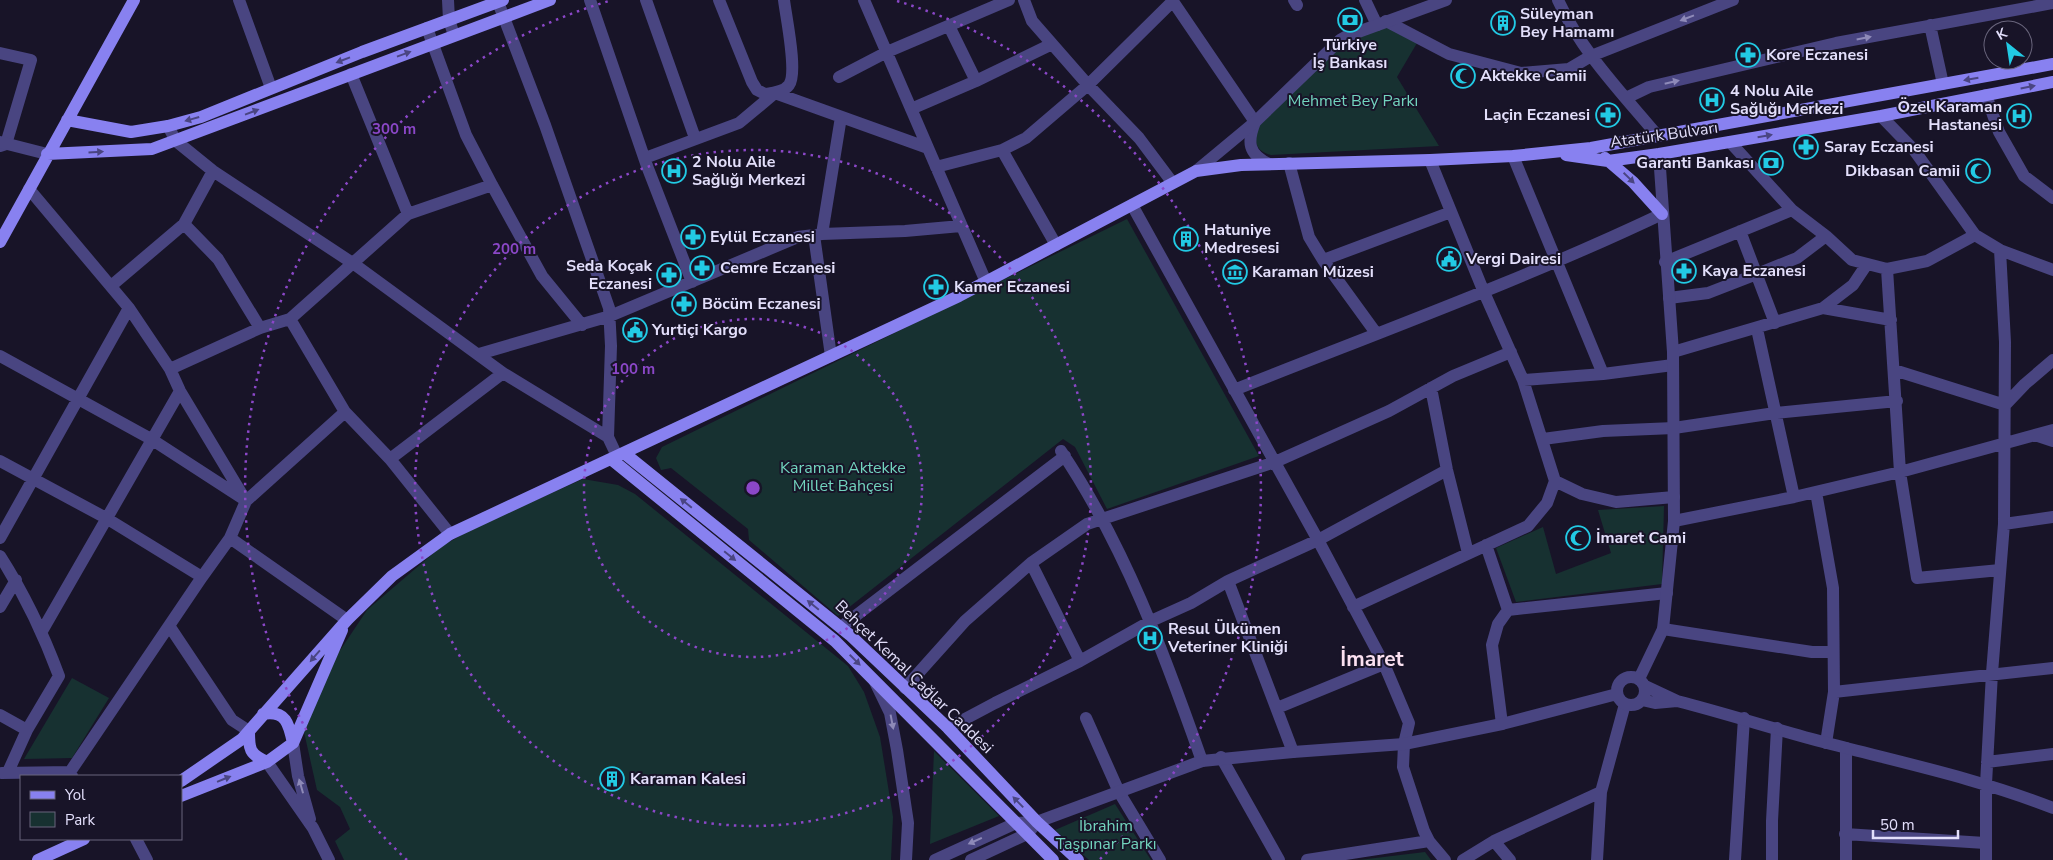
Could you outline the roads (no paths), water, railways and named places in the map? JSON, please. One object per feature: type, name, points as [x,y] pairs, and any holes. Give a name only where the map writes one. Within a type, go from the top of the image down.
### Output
[{"type":"main road","points":[[47,154],[152,149],[550,0]]},
{"type":"main road","points":[[0,242],[133,1]]},
{"type":"main road","points":[[67,120],[131,132],[168,126],[201,117],[271,88],[500,1]]},
{"type":"main road","name":"Atatürk Bulvarı","points":[[1544,152],[1591,148],[2053,64]]},
{"type":"main road","name":"Atatürk Bulvarı","points":[[1544,152],[1608,160],[1659,154],[1881,116],[2053,82]]},
{"type":"main road","points":[[1657,135],[1659,154]]},
{"type":"main road","points":[[1591,148],[1634,182],[1662,214]]},
{"type":"main road","points":[[182,779],[242,739],[347,620],[392,576],[450,534],[986,282],[1196,170],[1241,165],[1430,160],[1513,156],[1544,152]]},
{"type":"main road","name":"Behçet Kemal Çağlar Caddesi","points":[[617,456],[841,628],[948,728],[1037,822],[1078,860]]},
{"type":"main road","name":"Behçet Kemal Çağlar Caddesi","points":[[617,456],[835,641],[1053,860]]},
{"type":"main road","points":[[182,796],[267,762],[292,743],[347,620]]},
{"type":"main road","points":[[263,714],[273,713],[283,718],[288,725],[292,743]]},
{"type":"main road","points":[[249,731],[252,752],[255,756],[267,762]]},
{"type":"main road","points":[[38,860],[82,840]]},
{"type":"street","points":[[240,0],[271,88]]},
{"type":"street","points":[[448,0],[449,20],[454,35]]},
{"type":"street","points":[[590,0],[644,158],[692,282]]},
{"type":"street","points":[[646,0],[695,138]]},
{"type":"street","points":[[719,0],[752,82],[757,90],[765,94],[785,90],[791,84],[793,68],[784,0]]},
{"type":"street","points":[[864,0],[986,282]]},
{"type":"street","points":[[839,77],[887,52],[1009,0]]},
{"type":"street","points":[[1025,0],[1032,22],[1088,86],[1139,138],[1172,182]]},
{"type":"street","points":[[1365,0],[1382,23],[1448,54],[1521,73],[1569,69],[1591,56],[1733,0]]},
{"type":"street","points":[[1196,170],[1255,122],[1340,40],[1446,0]]},
{"type":"street","points":[[1558,0],[1570,26],[1591,56],[1657,135]]},
{"type":"street","points":[[500,1],[504,17],[546,125],[608,308],[611,356],[608,437],[617,456]]},
{"type":"street","points":[[936,167],[1002,150],[1026,138],[1088,86],[1172,1],[1255,122]]},
{"type":"street","points":[[1626,98],[1649,87],[1836,43],[2053,4]]},
{"type":"street","points":[[1930,25],[1944,84]]},
{"type":"street","points":[[949,26],[976,81]]},
{"type":"street","points":[[427,28],[466,134],[492,185],[542,276],[582,325]]},
{"type":"street","points":[[911,108],[976,81],[1052,44]]},
{"type":"street","points":[[0,53],[31,60],[2,144],[47,154]]},
{"type":"street","points":[[351,74],[408,214]]},
{"type":"street","points":[[644,158],[738,123],[775,92]]},
{"type":"street","points":[[775,92],[928,148]]},
{"type":"street","points":[[1986,95],[1999,132],[2024,176],[2053,198]]},
{"type":"street","points":[[1881,116],[1914,150],[1975,235],[2000,250],[2053,270]]},
{"type":"street","points":[[831,356],[818,234],[842,118]]},
{"type":"street","points":[[1255,122],[1250,142],[1260,160],[1269,164]]},
{"type":"street","points":[[168,126],[176,141],[213,171],[354,264],[503,373],[608,437]]},
{"type":"street","points":[[1730,142],[1792,210],[1826,236],[1852,260],[1887,269],[1927,261],[1975,235]]},
{"type":"street","points":[[1002,150],[1056,245]]},
{"type":"street","points":[[1659,154],[1673,358],[1674,521],[1663,629],[1642,682],[1645,696],[1635,705],[1622,702],[1617,694],[1618,684],[1625,678],[1635,677],[1642,682],[1677,701],[1744,718],[1826,743],[1986,784],[2053,808]]},
{"type":"street","points":[[1513,156],[1603,374]]},
{"type":"street","points":[[1353,606],[1528,526],[1547,503],[1556,481],[1523,380],[1450,212],[1430,160]]},
{"type":"street","points":[[1289,163],[1309,237],[1323,260],[1376,333]]},
{"type":"street","points":[[111,286],[184,224],[213,171]]},
{"type":"street","points":[[170,369],[260,328],[290,318],[354,264],[408,214],[492,185]]},
{"type":"street","points":[[28,189],[129,308],[170,369],[180,391],[246,501]]},
{"type":"street","points":[[1132,205],[1318,540],[1384,664],[1409,723],[1404,744],[1403,767],[1424,831],[1429,841],[1445,860]]},
{"type":"street","points":[[1666,262],[1792,210]]},
{"type":"street","points":[[1323,260],[1450,212]]},
{"type":"street","points":[[1234,390],[1557,260],[1662,214]]},
{"type":"street","points":[[184,224],[218,259],[260,328]]},
{"type":"street","points":[[479,354],[610,316],[798,237],[818,234],[905,231],[961,226]]},
{"type":"street","points":[[1740,231],[1775,323]]},
{"type":"street","points":[[1669,298],[1708,293],[1757,274],[1797,258],[1826,236]]},
{"type":"street","points":[[1986,860],[1987,762],[2004,524],[2005,342],[2000,250]]},
{"type":"street","points":[[1523,380],[1603,374],[1673,358],[1823,308],[1852,285],[1867,264]]},
{"type":"street","points":[[1887,269],[1897,401],[1900,472],[1917,578],[2000,570]]},
{"type":"street","points":[[0,538],[129,308]]},
{"type":"street","points":[[1823,308],[1891,320]]},
{"type":"street","points":[[290,318],[345,412],[390,460],[450,534]]},
{"type":"street","points":[[1757,329],[1794,497]]},
{"type":"street","points":[[905,688],[965,621],[1031,563],[1087,524],[1275,462],[1389,411],[1453,376],[1511,352]]},
{"type":"street","points":[[1,358],[152,439],[246,501]]},
{"type":"street","points":[[2005,405],[2025,384],[2053,360]]},
{"type":"street","points":[[1894,370],[2005,405]]},
{"type":"street","points":[[390,460],[503,373]]},
{"type":"street","points":[[1431,388],[1447,470],[1468,553]]},
{"type":"street","points":[[42,631],[180,391]]},
{"type":"street","points":[[1543,439],[1602,431],[1674,428],[1775,412],[1897,401]]},
{"type":"street","points":[[0,556],[16,580],[42,631],[60,676],[27,730],[4,773],[72,774],[202,577],[230,538],[246,501],[345,412]]},
{"type":"street","points":[[1674,521],[1794,497],[1900,472],[2053,430]]},
{"type":"street","points":[[2036,435],[2053,441]]},
{"type":"street","points":[[841,628],[1063,453],[1084,484],[1135,582],[1166,659],[1202,760]]},
{"type":"street","points":[[0,461],[106,518],[202,577]]},
{"type":"street","points":[[948,728],[1080,661],[1228,581],[1318,540],[1447,470]]},
{"type":"street","points":[[1556,481],[1582,494],[1616,502],[1674,497]]},
{"type":"street","points":[[1816,492],[1834,588],[1834,692],[1826,743]]},
{"type":"street","points":[[2004,524],[2053,517]]},
{"type":"street","points":[[230,538],[347,620]]},
{"type":"street","points":[[1486,544],[1508,610]]},
{"type":"street","points":[[1031,563],[1080,661]]},
{"type":"street","points":[[0,608],[16,580]]},
{"type":"street","points":[[1228,581],[1292,752]]},
{"type":"street","points":[[1502,724],[1492,645],[1498,624],[1508,610],[1667,593]]},
{"type":"street","points":[[170,627],[232,720],[249,731]]},
{"type":"street","points":[[1663,629],[1812,652],[1833,652]]},
{"type":"street","points":[[1277,708],[1384,664]]},
{"type":"street","points":[[1834,692],[1992,673],[2053,668]]},
{"type":"street","points":[[873,678],[890,713],[897,750],[908,823],[906,860]]},
{"type":"street","points":[[935,860],[1016,823],[1037,822],[1202,760],[1404,744],[1502,724],[1617,694]]},
{"type":"street","points":[[1642,700],[1655,703],[1677,701]]},
{"type":"street","points":[[1597,860],[1601,792],[1626,704]]},
{"type":"street","points":[[0,715],[27,730]]},
{"type":"street","points":[[1086,718],[1119,792],[1160,860]]},
{"type":"street","points":[[1735,860],[1744,718]]},
{"type":"street","points":[[1772,860],[1772,820],[1777,728]]},
{"type":"street","points":[[292,743],[298,776],[313,828]]},
{"type":"street","points":[[1846,748],[1846,860]]},
{"type":"street","points":[[1987,762],[2053,754]]},
{"type":"street","points":[[1221,758],[1279,860]]},
{"type":"street","points":[[267,762],[313,828],[329,860]]},
{"type":"street","points":[[1463,860],[1494,841],[1601,792]]},
{"type":"street","points":[[971,860],[1026,834],[1037,822]]},
{"type":"street","points":[[1845,834],[1985,842]]},
{"type":"street","points":[[137,840],[147,860]]},
{"type":"street","points":[[1307,860],[1429,841]]},
{"type":"street","points":[[1494,841],[1510,860]]},
{"type":"place","name":"Türkiye İş Bankası","points":[[1350,20]]},
{"type":"place","name":"Süleyman Bey Hamamı","points":[[1503,23]]},
{"type":"place","name":"Kore Eczanesi","points":[[1748,55]]},
{"type":"place","name":"Aktekke Camii","points":[[1463,76]]},
{"type":"place","name":"4 Nolu Aile Sağlığı Merkezi","points":[[1712,100]]},
{"type":"place","name":"Laçin Eczanesi","points":[[1608,115]]},
{"type":"place","name":"Özel Karaman Hastanesi","points":[[2019,116]]},
{"type":"place","name":"Saray Eczanesi","points":[[1806,147]]},
{"type":"place","name":"Garanti Bankası","points":[[1771,163]]},
{"type":"place","name":"2 Nolu Aile Sağlığı Merkezi","points":[[674,171]]},
{"type":"place","name":"Dikbasan Camii","points":[[1978,171]]},
{"type":"place","name":"Eylül Eczanesi","points":[[693,237]]},
{"type":"place","name":"Hatuniye Medresesi","points":[[1186,239]]},
{"type":"place","name":"Vergi Dairesi","points":[[1449,259]]},
{"type":"place","name":"Cemre Eczanesi","points":[[702,268]]},
{"type":"place","name":"Kaya Eczanesi","points":[[1684,271]]},
{"type":"place","name":"Karaman Müzesi","points":[[1235,272]]},
{"type":"place","name":"Seda Koçak Eczanesi","points":[[669,275]]},
{"type":"place","name":"Kamer Eczanesi","points":[[936,287]]},
{"type":"place","name":"Böcüm Eczanesi","points":[[684,304]]},
{"type":"place","name":"Yurtiçi Kargo","points":[[635,330]]},
{"type":"place","name":"İmaret Cami","points":[[1578,538]]},
{"type":"place","name":"Resul Ülkümen Veteriner Kliniği","points":[[1150,638]]},
{"type":"place","name":"Karaman Kalesi","points":[[612,779]]},
{"type":"district","name":"İmaret","points":[[1372,659]]},
{"type":"park label","name":"Mehmet Bey Parkı","points":[[1353,101]]},
{"type":"park label","name":"Karaman Aktekke Millet Bahçesi","points":[[843,477]]},
{"type":"park label","name":"İbrahim Taşpınar Parkı","points":[[1106,835]]}]
